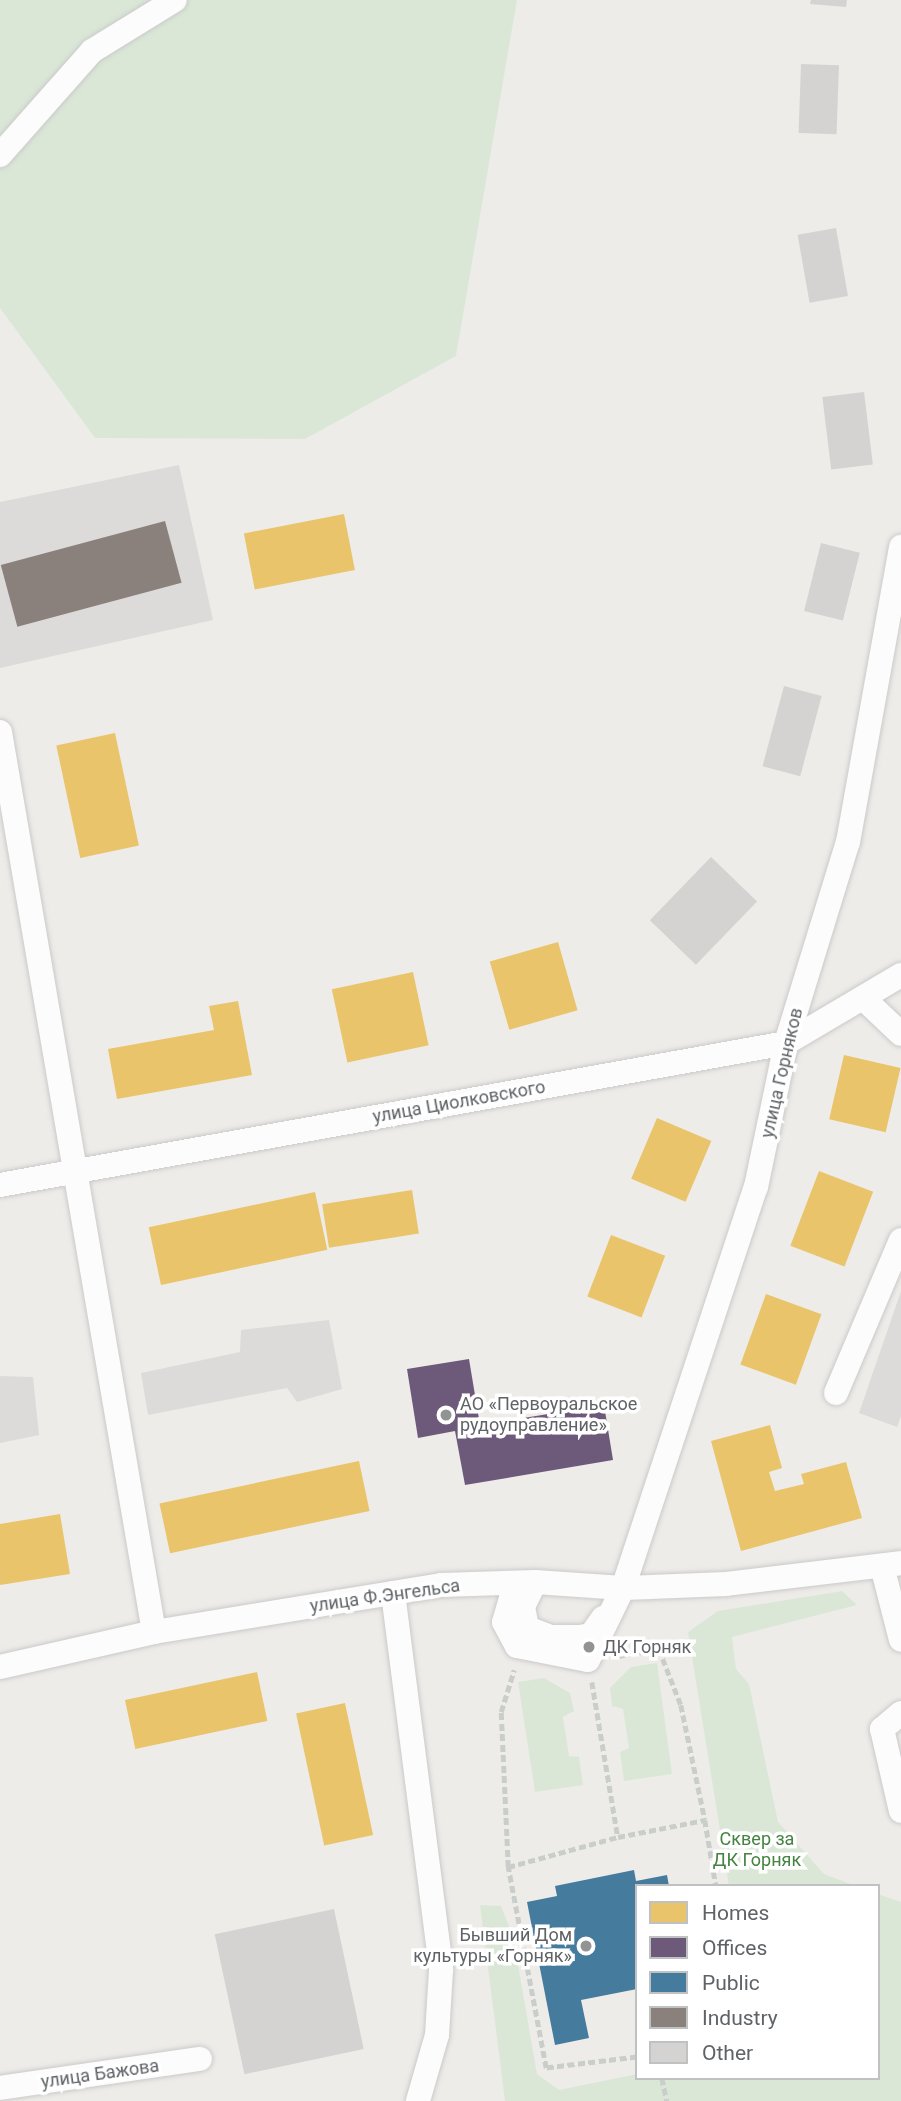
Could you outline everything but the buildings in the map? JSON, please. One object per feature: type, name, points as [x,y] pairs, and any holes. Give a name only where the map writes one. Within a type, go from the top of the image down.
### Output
[{"type":"street","points":[[0,155],[92,51],[175,0]]},
{"type":"street","name":"улица Горняков","points":[[623,1588],[756,1187],[786,1044],[848,842],[901,547]]},
{"type":"street","points":[[0,732],[154,1632]]},
{"type":"street","name":"улица Циолковского","points":[[0,1185],[786,1044],[901,975]]},
{"type":"street","points":[[863,998],[901,1034]]},
{"type":"street","points":[[836,1393],[901,1240]]},
{"type":"street","points":[[891,1565],[901,1640]]},
{"type":"street","name":"улица Ф.Энгельса","points":[[0,1667],[154,1632],[441,1585],[535,1582],[623,1588],[726,1584],[891,1565]]},
{"type":"street","points":[[535,1582],[523,1606],[527,1628],[551,1637],[591,1635],[623,1588]]},
{"type":"street","points":[[535,1582],[511,1598],[505,1622],[517,1646],[588,1660],[623,1588]]},
{"type":"street","points":[[393,1593],[441,1970],[437,2035],[418,2101]]},
{"type":"street","points":[[901,1713],[882,1729],[901,1811]]},
{"type":"street","name":"улица Бажова","points":[[0,2088],[200,2059]]},
{"type":"path","points":[[618,1837],[588,1660],[659,1649],[681,1704],[716,1884]]},
{"type":"path","points":[[527,1667],[515,1668],[501,1712],[508,1867],[546,2068],[635,2057]]},
{"type":"path","points":[[508,1867],[618,1837],[705,1820]]},
{"type":"path","points":[[662,2080],[667,2101]]},
{"type":"shaded area","points":[[179,465],[213,620],[0,668],[0,502]]},
{"type":"shaded area","points":[[901,1291],[901,1416],[897,1427],[859,1413]]},
{"type":"shaded area","points":[[329,1320],[342,1389],[297,1402],[287,1388],[148,1415],[141,1373],[240,1352],[241,1330]]},
{"type":"shaded area","points":[[0,1376],[33,1377],[39,1435],[0,1443]]},
{"type":"green space","points":[[0,0],[517,0],[456,356],[305,439],[95,438],[0,308]]},
{"type":"green space","name":"Сквер за ДК Горняк","points":[[842,1591],[857,1605],[732,1637],[736,1669],[749,1684],[778,1822],[824,1874],[851,1884],[729,1884],[688,1632],[718,1611]]},
{"type":"green space","points":[[657,1663],[672,1774],[624,1781],[620,1752],[629,1748],[623,1709],[612,1706],[610,1688],[631,1667]]},
{"type":"green space","points":[[544,1678],[570,1693],[574,1711],[563,1717],[569,1756],[579,1757],[583,1785],[535,1792],[518,1682]]},
{"type":"green space","points":[[880,1895],[901,1902],[901,2101],[505,2101],[480,1905],[501,1906],[513,1936],[537,2074],[559,2090],[635,2074],[635,2080],[880,2080]]},
{"type":"place","name":"АО «Первоуральское рудоуправление»","points":[[446,1415]]},
{"type":"place","name":"ДК Горняк","points":[[589,1647]]},
{"type":"place","name":"Бывший Дом культуры «Горняк»","points":[[586,1946]]}]
